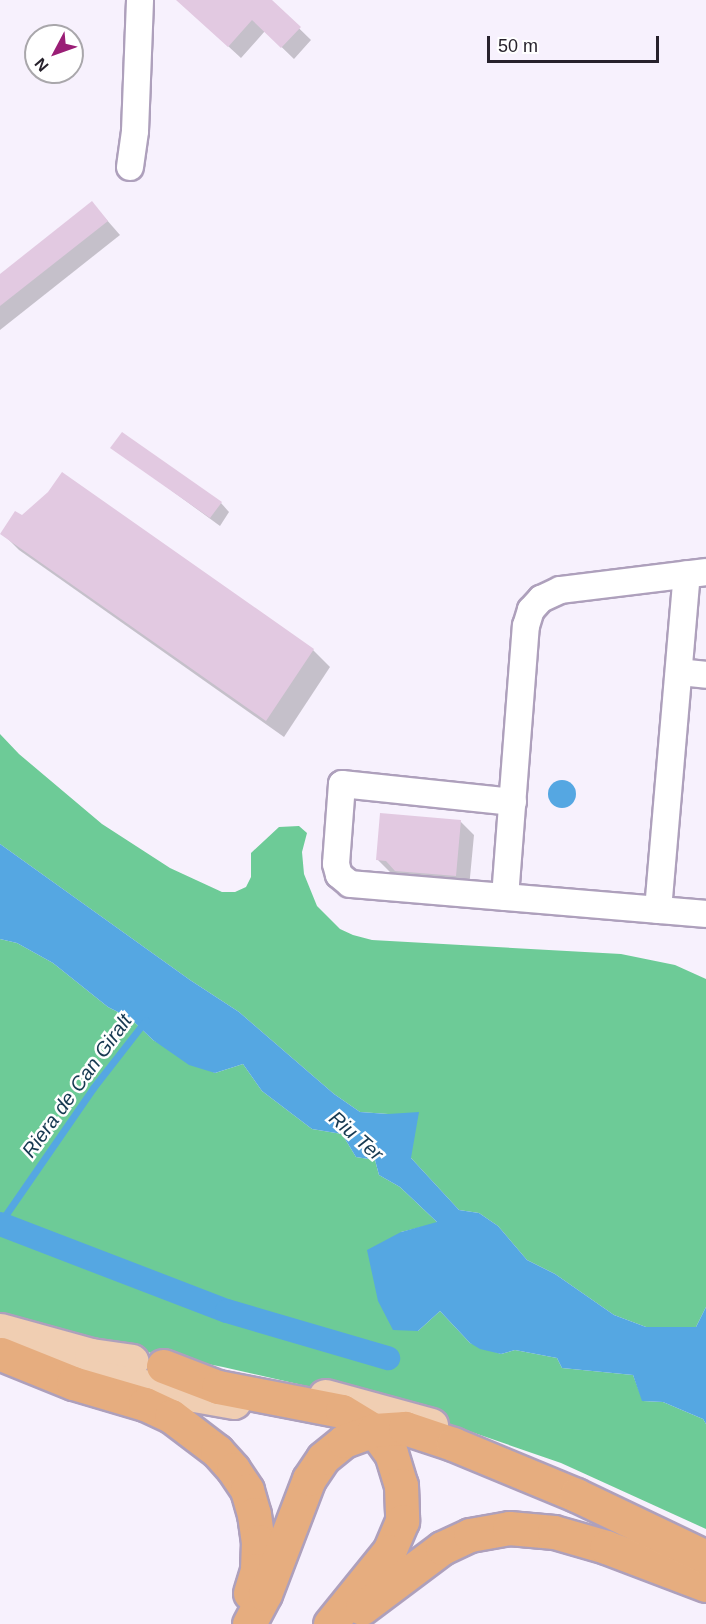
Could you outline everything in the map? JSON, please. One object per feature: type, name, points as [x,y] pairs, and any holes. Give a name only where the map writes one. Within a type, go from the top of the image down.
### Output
[{"type":"highway","points":[[0,1354],[73,1383],[126,1397],[171,1416],[193,1431],[234,1469],[247,1490],[258,1541],[256,1570],[246,1606],[236,1624]]},
{"type":"highway","points":[[163,1366],[218,1387],[342,1411],[374,1431],[391,1453],[401,1485],[402,1521],[389,1551],[330,1624]]},
{"type":"highway","points":[[249,1624],[265,1594],[309,1479],[323,1458],[344,1441],[374,1431],[405,1428],[463,1448],[576,1495],[706,1557]]},
{"type":"highway","points":[[342,1624],[404,1574],[442,1548],[470,1535],[508,1528],[554,1532],[606,1547],[706,1585]]},
{"type":"main road","points":[[0,1330],[91,1355],[322,1395],[448,1431],[579,1483],[706,1543]]},
{"type":"main road","points":[[0,1354],[80,1375],[307,1414],[374,1431],[430,1448],[573,1505],[706,1568]]},
{"type":"street","points":[[130,167],[135,131],[140,0]]},
{"type":"street","points":[[505,897],[526,626],[531,610],[541,599],[560,590],[696,582],[678,672],[658,910]]},
{"type":"street","points":[[678,672],[706,675]]},
{"type":"street","points":[[513,802],[342,784],[336,864],[339,875],[350,884],[706,914]]},
{"type":"green space","points":[[0,734],[19,754],[102,824],[170,868],[222,892],[235,892],[246,887],[251,877],[251,853],[279,827],[299,826],[307,833],[302,852],[304,874],[317,906],[340,929],[353,935],[372,940],[621,954],[675,965],[706,979],[706,1307],[696,1327],[646,1327],[614,1315],[555,1274],[527,1260],[498,1226],[479,1213],[459,1210],[411,1158],[388,1114],[360,1112],[334,1094],[239,1012],[190,980],[0,844]]},
{"type":"green space","points":[[0,939],[17,943],[53,963],[108,1007],[130,1018],[153,1040],[215,1073],[243,1064],[262,1091],[312,1129],[342,1134],[356,1157],[375,1160],[379,1175],[400,1187],[438,1223],[401,1232],[418,1331],[440,1311],[470,1343],[501,1354],[515,1350],[557,1358],[562,1368],[633,1375],[643,1401],[663,1402],[703,1419],[706,1424],[706,1529],[561,1463],[399,1407],[223,1367],[24,1328],[0,1319]]},
{"type":"water","points":[[562,780],[572,784],[576,794],[572,804],[562,808],[552,804],[548,794],[552,784]]},
{"type":"water","name":"Riu Ter","points":[[0,844],[190,980],[239,1012],[334,1094],[360,1112],[388,1114],[419,1112],[411,1158],[459,1210],[479,1213],[498,1226],[527,1260],[555,1274],[614,1315],[646,1327],[696,1327],[706,1307],[706,1424],[703,1419],[663,1402],[642,1401],[633,1375],[562,1368],[557,1358],[515,1350],[501,1354],[480,1349],[470,1343],[440,1311],[418,1331],[393,1330],[378,1301],[367,1250],[401,1232],[437,1222],[400,1187],[379,1175],[375,1160],[356,1157],[342,1134],[312,1129],[262,1091],[243,1064],[215,1073],[189,1065],[153,1040],[130,1018],[108,1007],[53,963],[17,943],[0,939]]},
{"type":"building","points":[[176,0],[272,0],[301,27],[281,48],[252,20],[228,47]]},
{"type":"building","points":[[92,201],[108,221],[0,306],[0,274]]},
{"type":"building","points":[[122,432],[222,502],[210,518],[110,448]]},
{"type":"building","points":[[62,472],[314,649],[266,721],[0,534],[15,511],[22,515],[48,492]]},
{"type":"building","points":[[380,813],[461,820],[456,876],[395,871],[386,861],[376,860]]},
{"type":"waterway","name":"Riera de Can Giralt","points":[[0,1223],[93,1088],[146,1020]]},
{"type":"waterway","points":[[0,1224],[227,1311],[388,1358]]}]
